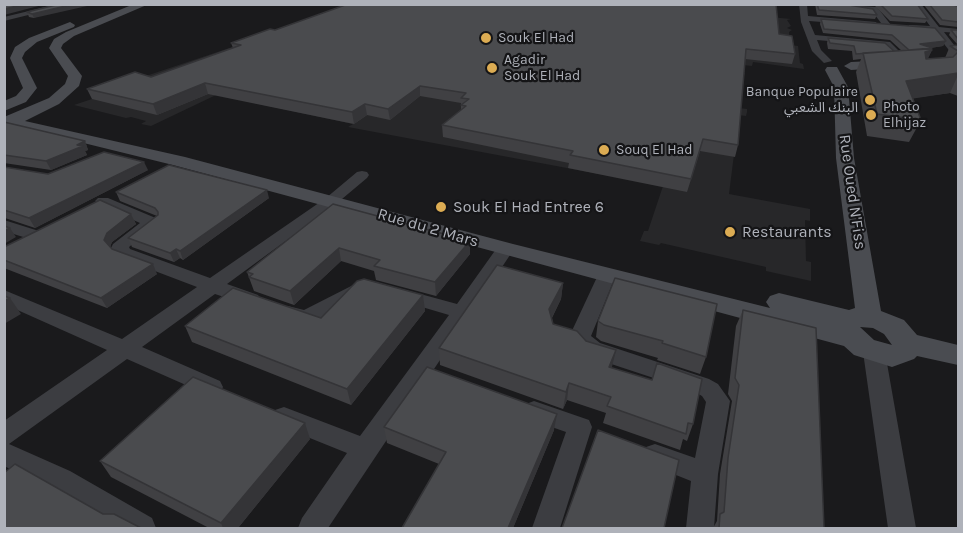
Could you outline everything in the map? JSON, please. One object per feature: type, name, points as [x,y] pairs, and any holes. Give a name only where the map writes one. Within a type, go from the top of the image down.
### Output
[{"type":"street","points":[[4,18],[70,4]]},
{"type":"street","points":[[5,115],[30,88],[16,58],[17,52],[22,47],[40,36],[122,4]]},
{"type":"street","points":[[34,111],[63,95],[75,82],[75,76],[55,48],[58,42],[70,34],[144,4]]},
{"type":"street","name":"Rue Oued N'Fiss","points":[[804,4],[805,22],[817,51],[830,65],[841,87],[844,158],[861,332]]},
{"type":"street","points":[[825,4],[874,9],[887,25]]},
{"type":"street","points":[[917,4],[958,56]]},
{"type":"street","points":[[806,18],[897,26]]},
{"type":"street","points":[[870,23],[881,43]]},
{"type":"street","points":[[907,27],[958,31]]},
{"type":"street","points":[[811,37],[890,45],[911,62]]},
{"type":"street","points":[[938,59],[958,56]]},
{"type":"street","points":[[830,65],[849,70],[851,66],[911,62]]},
{"type":"street","name":"Rue du 2 Mars","points":[[5,115],[34,111],[84,127],[346,188],[861,332]]},
{"type":"street","name":"Rue du 2 Mars","points":[[5,115],[44,128],[179,160],[346,188],[505,249],[607,275],[861,332]]},
{"type":"street","points":[[100,156],[121,147]]},
{"type":"street","points":[[160,171],[179,160]]},
{"type":"street","points":[[4,435],[125,350],[346,188]]},
{"type":"street","points":[[122,191],[98,203],[152,222],[122,244],[121,250],[212,287],[300,317],[312,315],[351,291],[367,286],[461,312]]},
{"type":"street","points":[[4,225],[41,233],[20,244]]},
{"type":"street","points":[[312,528],[365,449],[434,374],[461,312],[505,249]]},
{"type":"street","points":[[607,275],[580,335],[581,340],[592,349],[701,385],[716,395],[718,401],[705,474],[700,528]]},
{"type":"street","points":[[4,296],[234,396]]},
{"type":"street","points":[[861,332],[899,355],[907,348],[907,343],[958,355]]},
{"type":"street","points":[[861,332],[902,528]]},
{"type":"street","points":[[513,403],[591,431],[546,528]]},
{"type":"street","points":[[267,410],[365,449]]},
{"type":"street","points":[[632,447],[705,474]]},
{"type":"street","points":[[4,453],[61,480],[142,528]]},
{"type":"shaded area","name":"Souq El Had","points":[[632,4],[791,19],[787,20],[791,26],[787,28],[792,30],[789,32],[790,45],[798,46],[800,63],[803,64],[804,69],[753,62],[752,66],[743,65],[745,69],[741,73],[745,73],[742,76],[739,108],[747,109],[747,112],[746,116],[739,115],[729,194],[810,209],[810,221],[805,220],[806,261],[811,262],[811,281],[766,271],[766,267],[661,243],[659,245],[640,241],[644,231],[648,231],[663,186],[348,127],[353,124],[216,95],[151,126],[141,124],[146,121],[74,105],[137,84],[131,81],[268,35]]},
{"type":"building","points":[[4,4],[26,4],[4,9]]},
{"type":"building","points":[[60,4],[74,4],[32,14],[27,12]]},
{"type":"building","name":"Souq El Had","points":[[348,4],[776,4],[779,34],[792,36],[795,54],[746,49],[738,145],[703,139],[691,179],[570,155],[573,151],[442,125],[466,106],[461,105],[469,99],[461,98],[466,93],[420,86],[388,109],[365,104],[352,112],[205,83],[153,104],[87,89],[135,72],[151,77],[241,45],[231,43]]},
{"type":"building","points":[[817,4],[843,4],[873,9],[877,15],[819,10]]},
{"type":"building","points":[[880,4],[917,4],[928,19],[892,16]]},
{"type":"building","points":[[929,4],[958,6],[958,22],[942,20]]},
{"type":"building","points":[[821,19],[935,28],[946,41],[920,44],[932,48],[909,50],[892,35],[824,29]]},
{"type":"building","points":[[951,30],[958,30],[958,39]]},
{"type":"building","points":[[828,38],[885,43],[894,51],[856,54],[854,46],[830,43]]},
{"type":"building","points":[[958,45],[958,51],[950,46]]},
{"type":"building","points":[[932,50],[925,52],[926,59],[953,57],[958,52],[958,73],[906,81],[921,120],[877,114],[863,53]]},
{"type":"building","points":[[4,122],[85,141],[77,145],[83,146],[46,161],[4,155]]},
{"type":"building","points":[[104,152],[144,162],[29,218],[4,210],[4,167],[48,174]]},
{"type":"building","points":[[169,165],[267,190],[180,251],[176,249],[170,253],[128,238],[158,215],[158,212],[155,208],[116,192]]},
{"type":"building","points":[[100,200],[131,214],[107,233],[104,240],[112,249],[153,264],[101,298],[4,260],[4,247]]},
{"type":"building","points":[[333,204],[470,241],[435,282],[374,266],[380,260],[339,248],[290,291],[249,277],[253,274],[247,272]]},
{"type":"building","points":[[497,265],[563,283],[549,309],[553,324],[577,331],[586,341],[616,350],[609,367],[652,380],[657,363],[702,379],[693,424],[688,423],[686,434],[607,406],[611,397],[569,383],[566,392],[439,348]]},
{"type":"building","points":[[615,278],[717,304],[706,357],[662,343],[663,341],[604,325],[598,321]]},
{"type":"building","points":[[364,279],[423,295],[347,389],[185,326],[233,288],[321,318],[357,281]]},
{"type":"building","points":[[743,310],[816,328],[824,528],[719,528],[720,514],[724,512],[728,458],[739,385],[735,378]]},
{"type":"building","points":[[427,367],[557,414],[508,528],[402,528],[446,452],[384,427]]},
{"type":"building","points":[[193,377],[305,423],[221,523],[100,461]]},
{"type":"building","points":[[598,430],[679,460],[664,528],[562,528]]},
{"type":"building","points":[[15,464],[103,514],[114,514],[141,528],[4,528],[4,473]]},
{"type":"place","name":"Souk El Had","points":[[486,38]]},
{"type":"place","name":"Agadir Souk El Had","points":[[492,68]]},
{"type":"place","name":"Banque Populaire البنك الشعبي","points":[[870,100]]},
{"type":"place","name":"Photo Elhijaz","points":[[871,115]]},
{"type":"place","name":"Souq El Had","points":[[604,150]]},
{"type":"place","name":"Souk El Had Entree 6","points":[[441,207]]},
{"type":"place","name":"Restaurants","points":[[730,232]]}]
